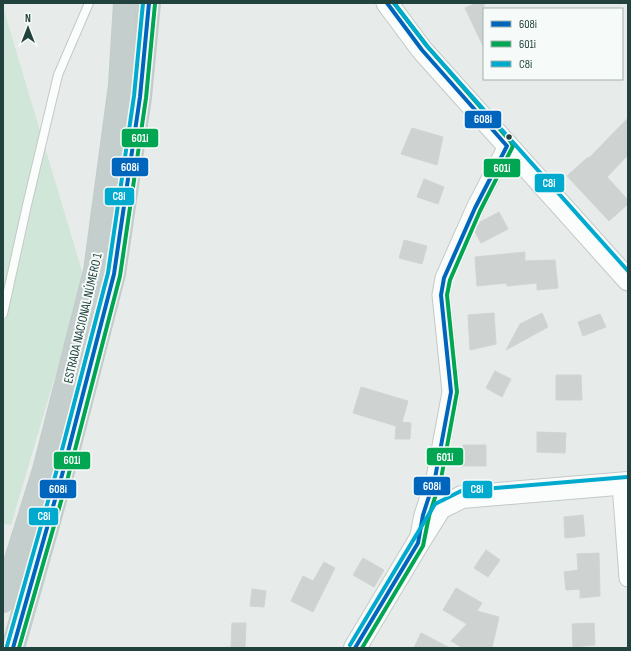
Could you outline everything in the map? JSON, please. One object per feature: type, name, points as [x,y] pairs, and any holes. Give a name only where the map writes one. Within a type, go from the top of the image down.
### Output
[{"type":"highway","name":"ESTRADA NACIONAL NÚMERO 1","points":[[3,601],[44,470],[96,270],[120,84],[125,3]]},
{"type":"highway","name":"ESTRADA NACIONAL NÚMERO 1","points":[[13,648],[62,474],[114,274],[140,97],[149,3]]},
{"type":"main road","points":[[355,648],[440,508],[462,497],[624,483]]},
{"type":"street","points":[[387,3],[422,50],[628,280]]},
{"type":"street","points":[[418,543],[423,516],[435,478],[451,392],[441,294],[444,278],[475,208],[507,146]]},
{"type":"street","points":[[624,483],[628,578]]},
{"type":"lane","points":[[3,314],[58,75],[89,3]]},
{"type":"green space","points":[[3,7],[84,278],[11,525],[3,524]]},
{"type":"building","points":[[476,3],[484,3],[483,46],[465,8]]},
{"type":"building","points":[[628,118],[628,155],[607,177],[628,200],[628,204],[609,221],[567,176],[588,157],[589,158]]},
{"type":"building","points":[[412,128],[443,137],[437,165],[401,154]]},
{"type":"building","points":[[424,179],[444,187],[438,204],[417,197]]},
{"type":"building","points":[[499,212],[508,229],[481,243],[475,232],[480,222]]},
{"type":"building","points":[[404,240],[427,246],[422,264],[399,258]]},
{"type":"building","points":[[525,252],[525,261],[555,260],[558,288],[537,290],[537,283],[507,286],[507,283],[477,286],[475,257]]},
{"type":"building","points":[[494,313],[496,344],[470,350],[468,315]]},
{"type":"building","points":[[542,313],[548,327],[506,350],[520,324]]},
{"type":"building","points":[[600,314],[606,327],[583,336],[578,322]]},
{"type":"building","points":[[495,371],[511,379],[502,397],[486,388]]},
{"type":"building","points":[[556,375],[581,375],[582,400],[556,400]]},
{"type":"building","points":[[361,387],[408,401],[402,422],[411,423],[410,439],[395,439],[396,426],[353,413]]},
{"type":"building","points":[[537,432],[566,433],[565,453],[537,452]]},
{"type":"building","points":[[463,445],[486,445],[486,466],[462,466]]},
{"type":"building","points":[[583,515],[585,536],[565,538],[564,517]]},
{"type":"building","points":[[486,550],[500,560],[488,577],[474,568]]},
{"type":"building","points":[[599,553],[600,596],[580,598],[580,589],[566,590],[564,572],[578,570],[577,554]]},
{"type":"building","points":[[363,558],[384,570],[374,587],[353,575]]},
{"type":"building","points":[[324,562],[335,568],[313,612],[291,601],[303,576],[313,581]]},
{"type":"building","points":[[456,588],[482,603],[477,611],[499,617],[492,648],[463,648],[451,641],[467,624],[443,610]]},
{"type":"building","points":[[252,589],[266,591],[264,607],[250,606]]},
{"type":"building","points":[[232,623],[246,623],[245,647],[231,647]]},
{"type":"building","points":[[594,623],[595,645],[573,647],[572,624]]},
{"type":"building","points":[[421,633],[450,648],[414,648]]},
{"type":"transit line","name":"C8i","points":[[7,646],[56,473],[108,273],[134,96],[143,3]]},
{"type":"transit line","name":"608i","points":[[13,648],[62,475],[114,274],[140,97],[149,3]]},
{"type":"transit line","name":"608i","points":[[355,648],[418,543],[423,515],[435,478],[451,392],[441,295],[444,278],[475,208],[507,146],[422,50],[387,3]]},
{"type":"transit line","name":"601i","points":[[362,648],[423,546],[429,516],[441,479],[457,392],[447,295],[450,280],[480,211],[513,146],[427,46],[394,3]]},
{"type":"transit line","name":"C8i","points":[[394,3],[427,46],[628,271]]},
{"type":"transit line","name":"601i","points":[[19,648],[68,477],[120,276],[146,98],[155,4]]},
{"type":"transit line","name":"C8i","points":[[350,645],[435,504],[461,491],[627,477]]}]
